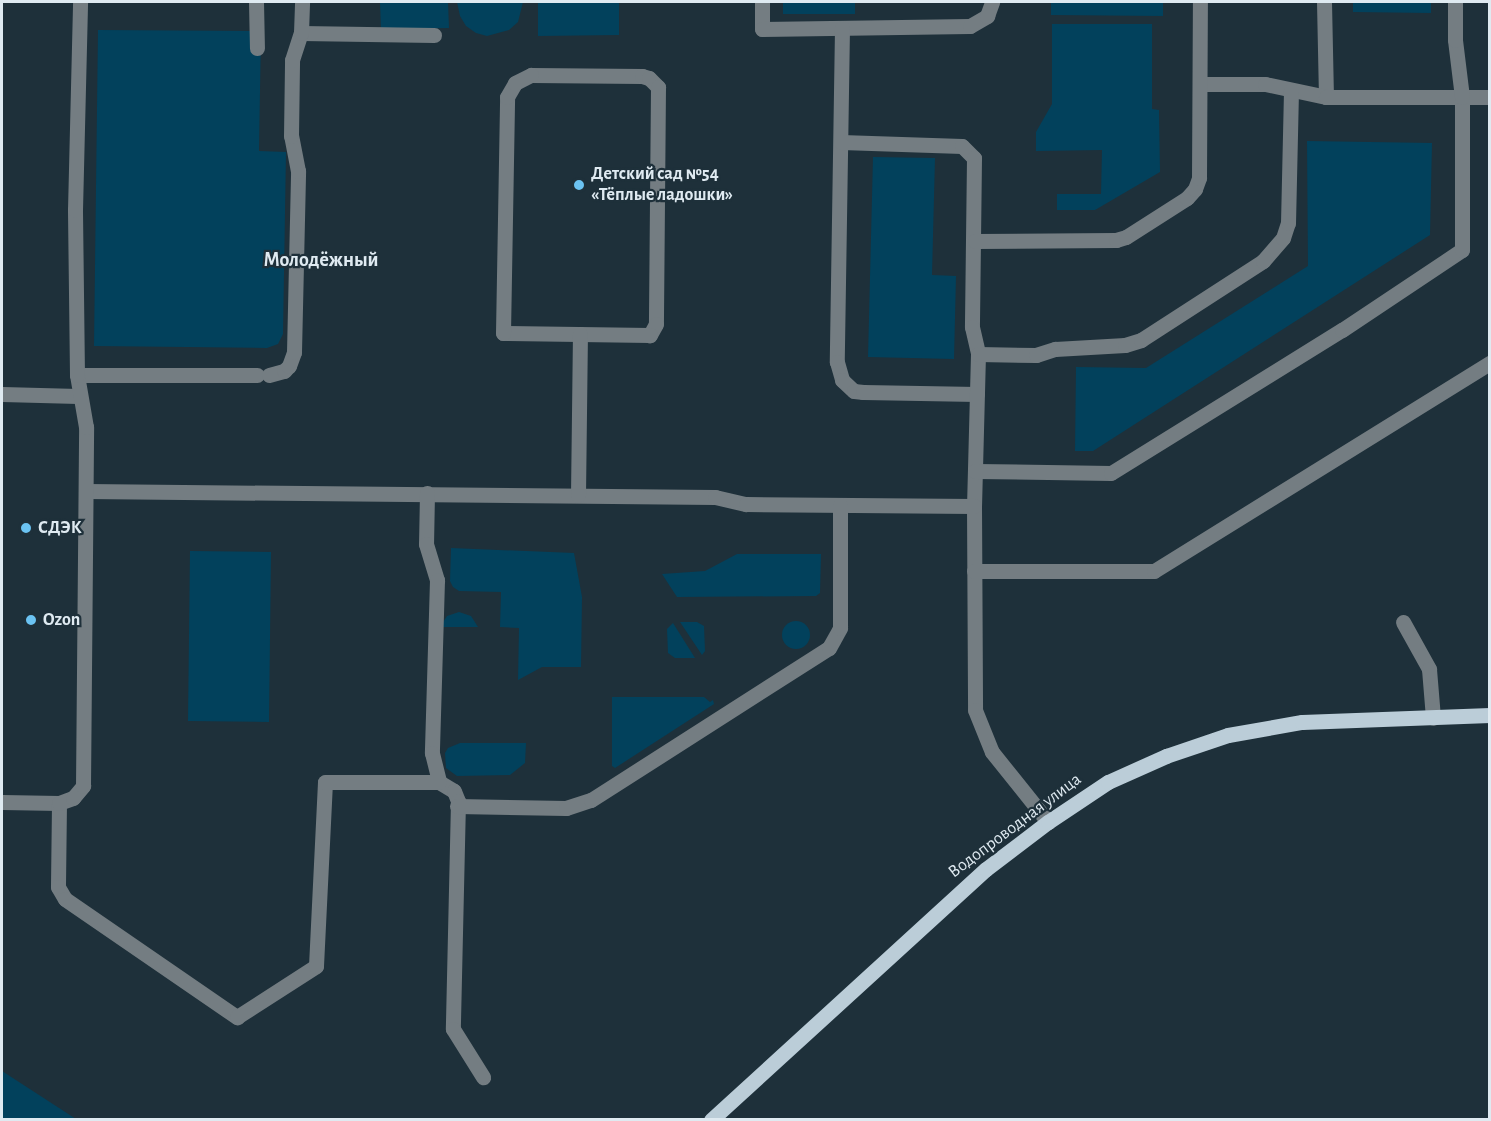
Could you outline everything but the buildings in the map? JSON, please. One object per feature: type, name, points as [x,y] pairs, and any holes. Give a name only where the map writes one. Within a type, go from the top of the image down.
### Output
[{"type":"main road","name":"Водопроводная улица","points":[[711,1119],[909,936],[984,871],[1048,822],[1108,782],[1166,756],[1228,735],[1302,722],[1490,715]]},
{"type":"lane","points":[[2,802],[59,803],[73,798],[83,786],[86,427],[78,396],[75,210],[80,2]]},
{"type":"lane","points":[[256,2],[256,48]]},
{"type":"lane","points":[[77,375],[110,373],[263,375],[277,374],[289,366],[294,352],[298,171],[291,136],[292,60],[301,33],[302,2]]},
{"type":"lane","points":[[762,2],[762,29],[970,26],[987,16],[992,2]]},
{"type":"lane","points":[[975,241],[1116,240],[1126,237],[1187,198],[1195,189],[1199,178],[1202,84],[1200,2]]},
{"type":"lane","points":[[1324,2],[1326,97]]},
{"type":"lane","points":[[975,471],[1111,473],[1342,330],[1462,250],[1462,97],[1455,40],[1455,2]]},
{"type":"lane","points":[[842,28],[837,362],[842,380],[854,391],[863,392],[976,394]]},
{"type":"lane","points":[[301,33],[434,35]]},
{"type":"lane","points":[[531,75],[649,78],[658,87],[660,94],[656,329],[645,335],[580,334],[503,333],[507,97],[515,83],[531,75]]},
{"type":"lane","points":[[1202,84],[1265,84],[1326,97],[1490,97]]},
{"type":"lane","points":[[978,354],[1036,355],[1055,349],[1125,345],[1141,340],[1263,261],[1283,238],[1288,223],[1291,90]]},
{"type":"lane","points":[[841,142],[962,146],[969,150],[974,158],[976,167],[972,327],[978,354],[974,506],[974,696],[977,719],[992,752],[1048,822]]},
{"type":"lane","points":[[578,495],[580,334]]},
{"type":"lane","points":[[974,571],[1154,571],[1490,363]]},
{"type":"lane","points":[[2,394],[78,396]]},
{"type":"lane","points":[[86,491],[715,497],[746,504],[974,506]]},
{"type":"lane","points":[[427,493],[426,544],[437,580],[432,753],[439,782]]},
{"type":"lane","points":[[458,806],[566,808],[591,800],[829,648],[840,628],[840,506]]},
{"type":"lane","points":[[1403,622],[1429,669],[1433,718]]},
{"type":"lane","points":[[59,803],[58,886],[65,899],[237,1017],[316,966],[325,782],[439,782],[454,791],[458,806],[453,1029],[483,1077]]},
{"type":"shaded area","points":[[380,2],[448,2],[449,28],[381,29]]},
{"type":"shaded area","points":[[457,2],[523,2],[518,22],[509,30],[487,36],[476,33],[466,26],[460,16]]},
{"type":"shaded area","points":[[538,2],[619,2],[619,35],[538,36]]},
{"type":"shaded area","points":[[783,2],[855,2],[855,14],[783,14]]},
{"type":"shaded area","points":[[1051,2],[1163,2],[1163,16],[1051,15]]},
{"type":"shaded area","points":[[1353,2],[1431,2],[1431,13],[1353,12]]},
{"type":"shaded area","points":[[1052,24],[1152,24],[1152,109],[1159,110],[1160,172],[1095,210],[1057,210],[1057,194],[1101,194],[1102,150],[1036,151],[1036,132],[1052,104]]},
{"type":"shaded area","points":[[98,30],[261,31],[259,151],[286,152],[283,334],[278,344],[267,348],[94,346]]},
{"type":"shaded area","points":[[1307,141],[1432,143],[1430,235],[1093,451],[1075,451],[1076,367],[1146,368],[1308,266]]},
{"type":"shaded area","points":[[873,157],[935,158],[932,275],[956,276],[954,359],[868,357]]},
{"type":"shaded area","points":[[451,548],[574,553],[582,597],[581,667],[542,667],[518,680],[519,628],[500,627],[501,592],[459,591],[453,587],[450,581]]},
{"type":"shaded area","points":[[190,551],[271,552],[269,722],[188,721]]},
{"type":"shaded area","points":[[737,554],[821,554],[820,593],[816,596],[677,597],[662,574],[705,571]]},
{"type":"shaded area","points":[[459,612],[471,616],[478,627],[440,627],[447,616]]},
{"type":"shaded area","points":[[796,621],[806,625],[810,635],[806,645],[796,649],[786,645],[782,635],[786,625]]},
{"type":"shaded area","points":[[680,622],[697,622],[704,626],[705,651],[702,655]]},
{"type":"shaded area","points":[[673,623],[695,658],[675,658],[668,653],[667,629]]},
{"type":"shaded area","points":[[612,697],[704,697],[710,702],[713,700],[714,704],[615,768],[612,766]]},
{"type":"shaded area","points":[[460,743],[526,743],[525,763],[510,775],[457,776],[446,768],[445,753],[448,748]]},
{"type":"shaded area","points":[[2,1071],[76,1119],[2,1119]]},
{"type":"place","name":"Детский сад №54 «Тёплые ладошки»","points":[[579,185]]},
{"type":"place","name":"СДЭК","points":[[26,528]]},
{"type":"place","name":"Ozon","points":[[31,620]]},
{"type":"district","name":"Молодёжный","points":[[321,260]]}]
